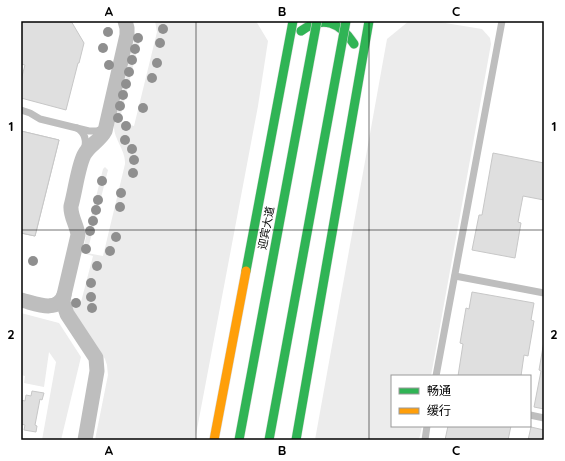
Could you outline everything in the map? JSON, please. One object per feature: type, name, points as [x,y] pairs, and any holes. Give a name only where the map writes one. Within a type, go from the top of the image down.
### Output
[{"type":"main road","points":[[214,440],[293,21]]},
{"type":"main road","name":"迎宾大道","points":[[239,440],[317,21]]},
{"type":"main road","points":[[269,440],[346,21]]},
{"type":"main road","points":[[296,440],[370,21]]},
{"type":"main road","points":[[287,53],[295,37],[302,29],[311,24],[324,22],[334,24],[350,35],[358,55],[361,72]]},
{"type":"street","points":[[85,440],[97,364],[96,358],[67,314],[63,302],[77,242],[77,228],[71,210],[82,160],[86,152],[102,136],[106,126],[127,35],[125,21]]},
{"type":"street","points":[[43,305],[48,306],[56,304],[61,301],[64,295]]},
{"type":"street","points":[[21,300],[60,310],[67,314]]},
{"type":"lane","points":[[436,375],[502,21]]},
{"type":"lane","points":[[21,110],[40,119],[76,128],[93,131],[100,130],[106,126]]},
{"type":"lane","points":[[76,128],[82,132],[85,140],[82,160]]},
{"type":"lane","points":[[455,276],[544,293]]},
{"type":"lane","points":[[531,415],[544,418]]},
{"type":"lane","points":[[425,440],[427,427]]},
{"type":"shaded area","points":[[155,21],[256,21],[268,41],[258,106],[195,440],[95,440],[108,375],[107,365],[105,359],[72,309],[71,299],[81,302],[93,256],[82,253],[103,169],[105,167],[108,170],[87,253],[103,256],[125,164],[124,154],[115,135],[114,125],[136,37],[140,39],[119,122],[134,126],[157,32]]},
{"type":"shaded area","points":[[409,21],[433,21],[482,29],[490,38],[491,44],[431,375],[391,375],[391,427],[422,427],[419,440],[315,440],[387,39]]},
{"type":"shaded area","points":[[21,313],[59,323],[81,357],[61,440],[42,440],[56,362],[49,352],[44,387],[24,383],[25,376],[21,375]]},
{"type":"building","points":[[21,21],[71,21],[84,43],[66,110],[21,98],[21,80],[25,65],[21,64]]},
{"type":"building","points":[[21,131],[59,140],[35,236],[21,233]]},
{"type":"building","points":[[21,131],[59,140],[35,236],[21,233]]},
{"type":"building","points":[[493,153],[544,163],[544,200],[523,196],[518,222],[521,223],[515,258],[472,250],[479,215],[482,215]]},
{"type":"building","points":[[472,292],[534,303],[531,320],[534,321],[528,356],[524,355],[521,375],[458,375],[463,344],[460,343],[466,308],[469,309]]},
{"type":"building","points":[[544,341],[544,409],[534,407],[541,371],[539,370]]},
{"type":"building","points":[[32,391],[44,393],[42,400],[40,399],[35,425],[37,426],[36,432],[24,430],[25,425],[21,424],[21,400],[25,401],[26,395],[31,396]]},
{"type":"building","points":[[448,427],[511,427],[508,440],[445,440]]},
{"type":"building","points":[[531,427],[544,430],[544,440],[528,440]]},
{"type":"traffic: fast","points":[[246,271],[293,21]]},
{"type":"traffic: fast","points":[[239,440],[317,21]]},
{"type":"traffic: fast","points":[[269,440],[346,21]]},
{"type":"traffic: fast","points":[[296,440],[369,21]]},
{"type":"traffic: fast","points":[[301,31],[317,23],[330,23],[343,30],[354,44]]},
{"type":"traffic: slow","points":[[214,440],[246,271]]}]
